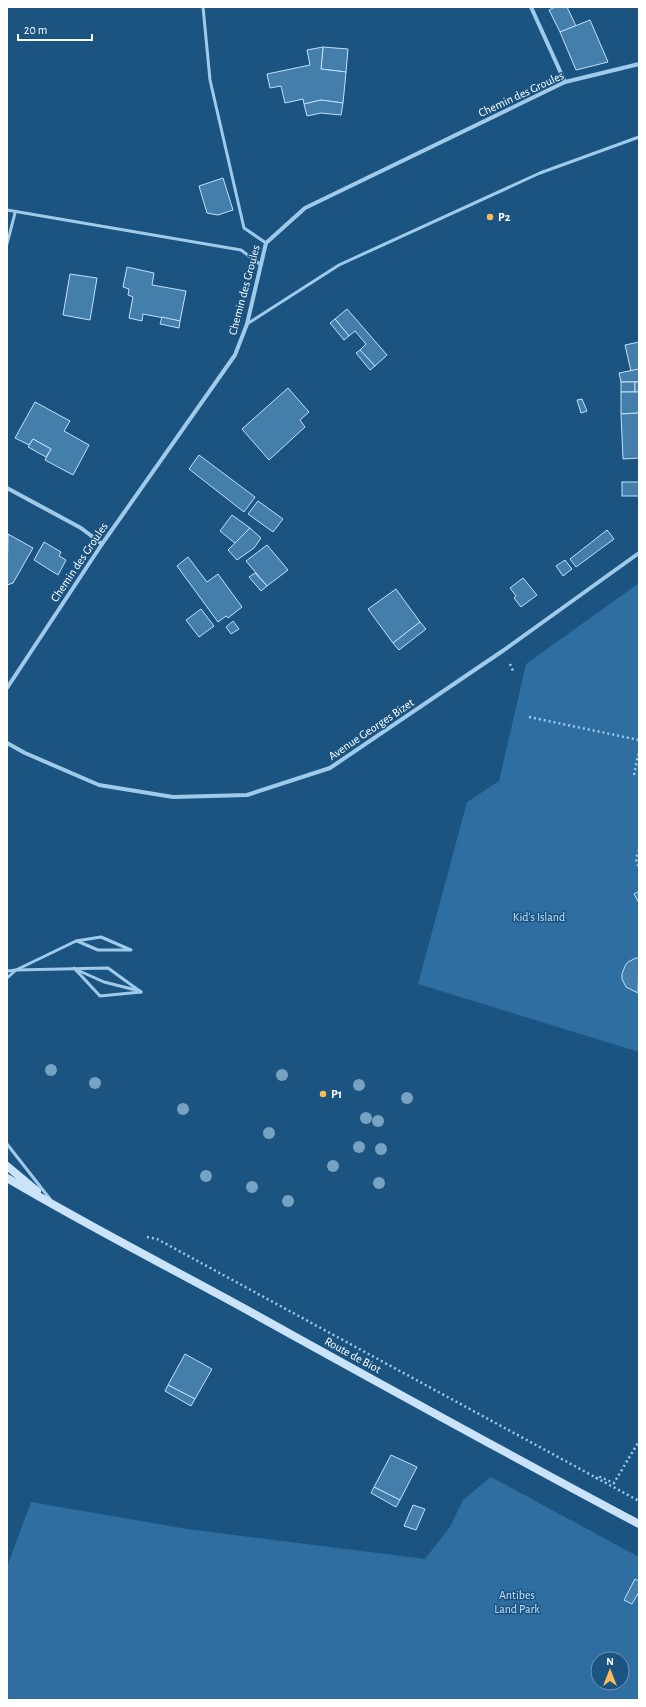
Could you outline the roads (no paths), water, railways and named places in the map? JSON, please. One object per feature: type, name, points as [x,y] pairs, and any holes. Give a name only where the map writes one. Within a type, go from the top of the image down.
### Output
[{"type":"main road","points":[[7,1166],[56,1207]]},
{"type":"main road","points":[[7,1178],[56,1207]]},
{"type":"main road","name":"Route de Biot","points":[[56,1207],[133,1247],[589,1498],[639,1524]]},
{"type":"street","points":[[531,7],[565,82]]},
{"type":"street","name":"Chemin des Groules","points":[[7,688],[102,544],[235,354],[247,324],[266,243],[305,208],[565,82],[639,64]]},
{"type":"street","points":[[7,488],[81,528],[102,544]]},
{"type":"street","name":"Avenue Georges Bizet","points":[[7,743],[25,754],[99,785],[173,796],[247,795],[330,768],[504,650],[639,553]]},
{"type":"lane","points":[[203,7],[210,80],[244,228],[266,243]]},
{"type":"lane","points":[[247,324],[339,265],[540,173],[639,137]]},
{"type":"lane","points":[[7,210],[15,213],[241,250],[261,265]]},
{"type":"lane","points":[[7,244],[15,213]]},
{"type":"lane","points":[[7,978],[16,970],[76,941],[101,937],[131,950],[98,950],[76,941]]},
{"type":"lane","points":[[74,968],[104,982],[142,992]]},
{"type":"lane","points":[[74,968],[100,996],[142,992]]},
{"type":"lane","points":[[7,971],[108,968],[142,992]]},
{"type":"lane","points":[[7,1144],[56,1207]]},
{"type":"place","name":"P2","points":[[490,217]]},
{"type":"place","name":"P1","points":[[323,1094]]},
{"type":"park label","name":"Kid's Island","points":[[539,917]]},
{"type":"park label","name":"Antibes Land Park","points":[[517,1602]]}]
